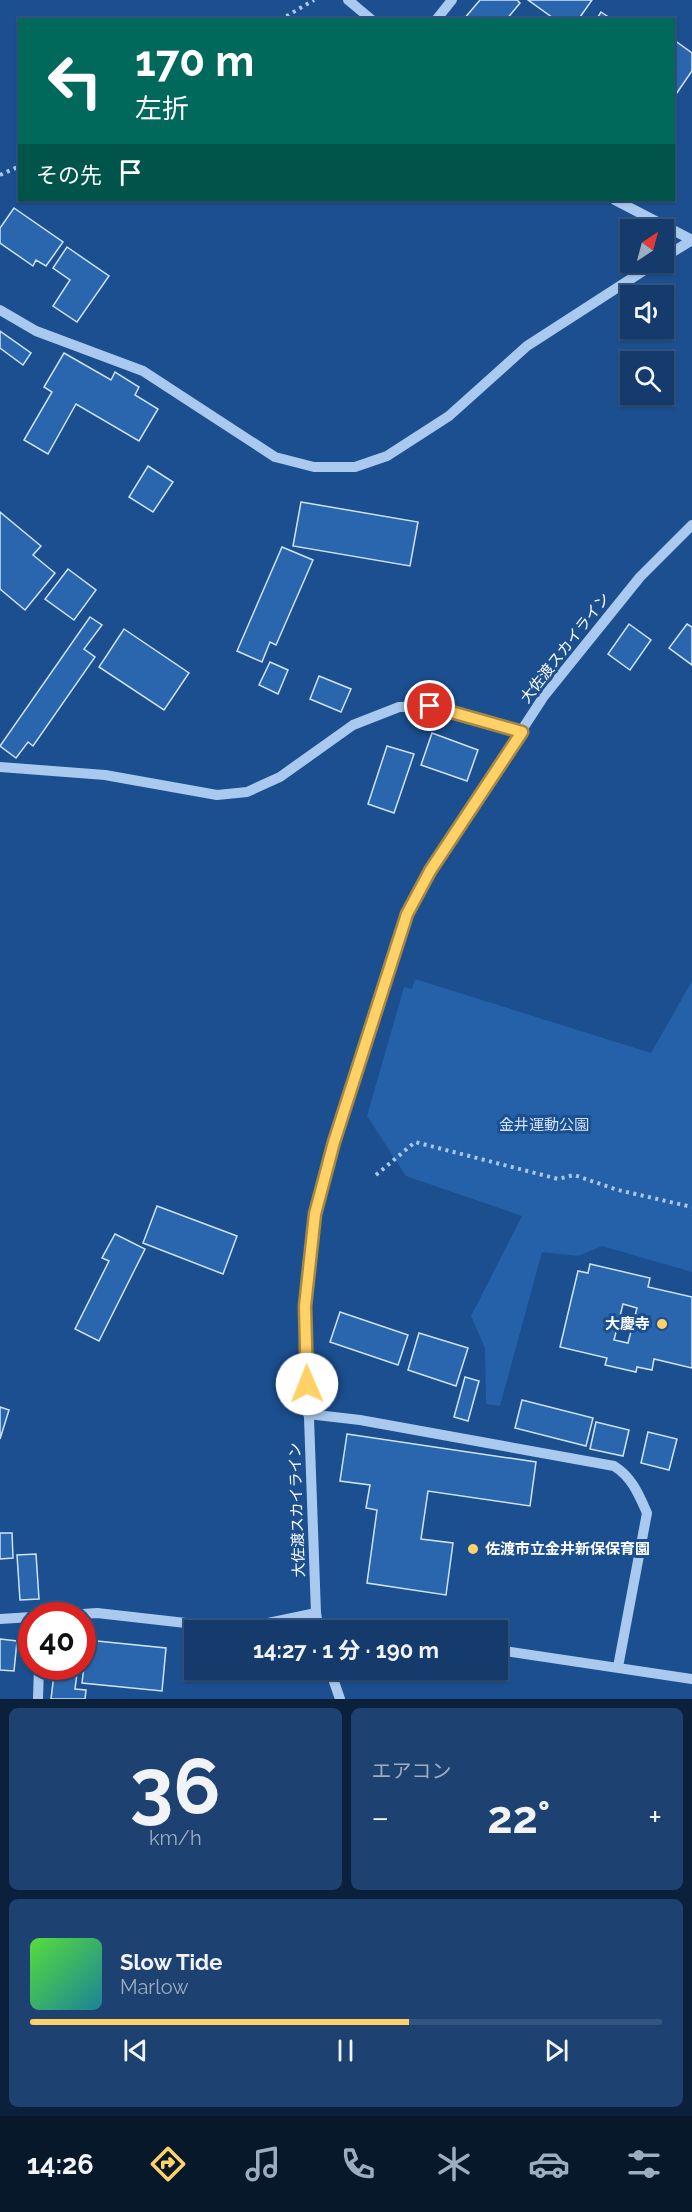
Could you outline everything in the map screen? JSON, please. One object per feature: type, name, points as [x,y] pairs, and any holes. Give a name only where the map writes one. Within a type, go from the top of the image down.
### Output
[{"type":"street","points":[[348,0],[370,18]]},
{"type":"street","points":[[438,18],[452,0]]},
{"type":"street","points":[[617,201],[692,240]]},
{"type":"street","points":[[674,251],[692,240]]},
{"type":"street","points":[[0,310],[36,331],[143,370],[275,457],[314,467],[355,467],[387,456],[449,416],[527,346],[640,273]]},
{"type":"street","name":"大佐渡スカイライン","points":[[317,1620],[305,1306],[309,1256],[315,1214],[334,1142],[407,914],[430,871],[544,696],[640,577],[692,525]]},
{"type":"street","points":[[0,767],[105,775],[217,795],[247,792],[280,777],[353,724],[399,707],[430,706],[522,732]]},
{"type":"street","points":[[308,1414],[360,1420],[614,1466],[625,1473],[638,1492],[647,1513],[618,1667]]},
{"type":"street","points":[[96,1613],[239,1629],[316,1613]]},
{"type":"street","points":[[0,1619],[18,1618]]},
{"type":"street","points":[[508,1651],[692,1679]]},
{"type":"street","points":[[38,1699],[39,1680]]},
{"type":"street","points":[[333,1680],[340,1699]]},
{"type":"path","points":[[283,18],[314,0]]},
{"type":"path","points":[[0,175],[18,167]]},
{"type":"path","points":[[376,1175],[415,1142],[558,1179],[574,1175],[618,1190],[692,1207]]},
{"type":"green space","name":"金井運動公園","points":[[415,979],[651,1053],[692,981],[692,1272],[602,1246],[578,1256],[542,1252],[500,1406],[486,1404],[485,1348],[471,1316],[522,1216],[406,1176],[367,1116],[404,987],[412,989]]},
{"type":"building","points":[[480,0],[517,0],[520,3],[508,18],[465,18]]},
{"type":"building","points":[[528,0],[592,0],[579,18],[553,18]]},
{"type":"building","points":[[601,12],[610,18],[597,18]]},
{"type":"building","points":[[675,41],[692,53],[692,71],[675,96]]},
{"type":"building","points":[[14,208],[63,242],[46,266],[36,260],[33,266],[0,243],[0,228]]},
{"type":"building","points":[[67,247],[109,276],[77,322],[53,306],[70,280],[53,268]]},
{"type":"building","points":[[0,331],[31,353],[23,365],[0,348]]},
{"type":"building","points":[[64,353],[111,380],[115,372],[139,387],[135,395],[158,409],[139,441],[76,404],[48,454],[24,440],[52,392],[44,387]]},
{"type":"building","points":[[148,466],[173,482],[153,512],[129,497]]},
{"type":"building","points":[[301,502],[418,522],[410,566],[293,546]]},
{"type":"building","points":[[0,512],[41,546],[33,555],[55,573],[25,610],[0,589]]},
{"type":"building","points":[[282,547],[313,560],[276,645],[270,642],[262,662],[237,651]]},
{"type":"building","points":[[68,569],[96,590],[74,620],[45,599]]},
{"type":"building","points":[[90,617],[102,625],[84,649],[95,657],[33,746],[28,742],[16,758],[0,746]]},
{"type":"building","points":[[629,624],[651,640],[630,670],[608,654]]},
{"type":"building","points":[[687,624],[692,627],[692,665],[669,648]]},
{"type":"building","points":[[124,629],[189,673],[164,710],[99,667]]},
{"type":"building","points":[[270,662],[288,670],[278,694],[259,685]]},
{"type":"building","points":[[319,676],[351,689],[341,712],[310,699]]},
{"type":"building","points":[[432,733],[478,750],[467,781],[421,765]]},
{"type":"building","points":[[387,746],[414,754],[394,813],[368,804]]},
{"type":"building","points":[[157,1206],[237,1236],[223,1274],[143,1243]]},
{"type":"building","points":[[115,1234],[145,1249],[99,1341],[75,1329],[109,1261],[102,1258]]},
{"type":"building","name":"大慶寺","points":[[590,1264],[650,1278],[648,1287],[692,1297],[692,1368],[654,1359],[652,1370],[637,1367],[636,1372],[605,1365],[607,1358],[560,1347],[578,1271],[588,1273]],"holes":[[[623,1304],[637,1308],[628,1343],[614,1340]]]},
{"type":"building","points":[[340,1312],[408,1335],[398,1365],[330,1342]]},
{"type":"building","points":[[419,1333],[468,1348],[456,1386],[408,1370]]},
{"type":"building","points":[[465,1377],[479,1381],[468,1421],[454,1417]]},
{"type":"building","points":[[522,1400],[593,1418],[586,1446],[515,1428]]},
{"type":"building","points":[[0,1407],[9,1410],[0,1439]]},
{"type":"building","points":[[596,1422],[629,1430],[623,1456],[590,1449]]},
{"type":"building","points":[[648,1432],[677,1439],[669,1470],[641,1463]]},
{"type":"building","points":[[347,1434],[536,1462],[530,1506],[428,1491],[421,1539],[453,1543],[446,1595],[367,1583],[377,1510],[366,1508],[370,1485],[340,1481]]},
{"type":"building","points":[[0,1533],[12,1533],[13,1558],[0,1559]]},
{"type":"building","points":[[36,1554],[39,1599],[20,1600],[17,1555]]},
{"type":"building","points":[[0,1639],[17,1641],[14,1671],[0,1670]]},
{"type":"building","points":[[96,1641],[166,1648],[162,1691],[82,1683],[82,1680],[96,1680]]},
{"type":"building","points":[[53,1680],[76,1680],[75,1689],[86,1690],[85,1699],[51,1699]]},
{"type":"place","name":"大慶寺","points":[[662,1324]]},
{"type":"place","name":"佐渡市立金井新保保育園","points":[[473,1549]]},
{"type":"route","points":[[307,1384],[305,1306],[315,1214],[334,1142],[407,914],[430,871],[522,732],[430,706]]}]
